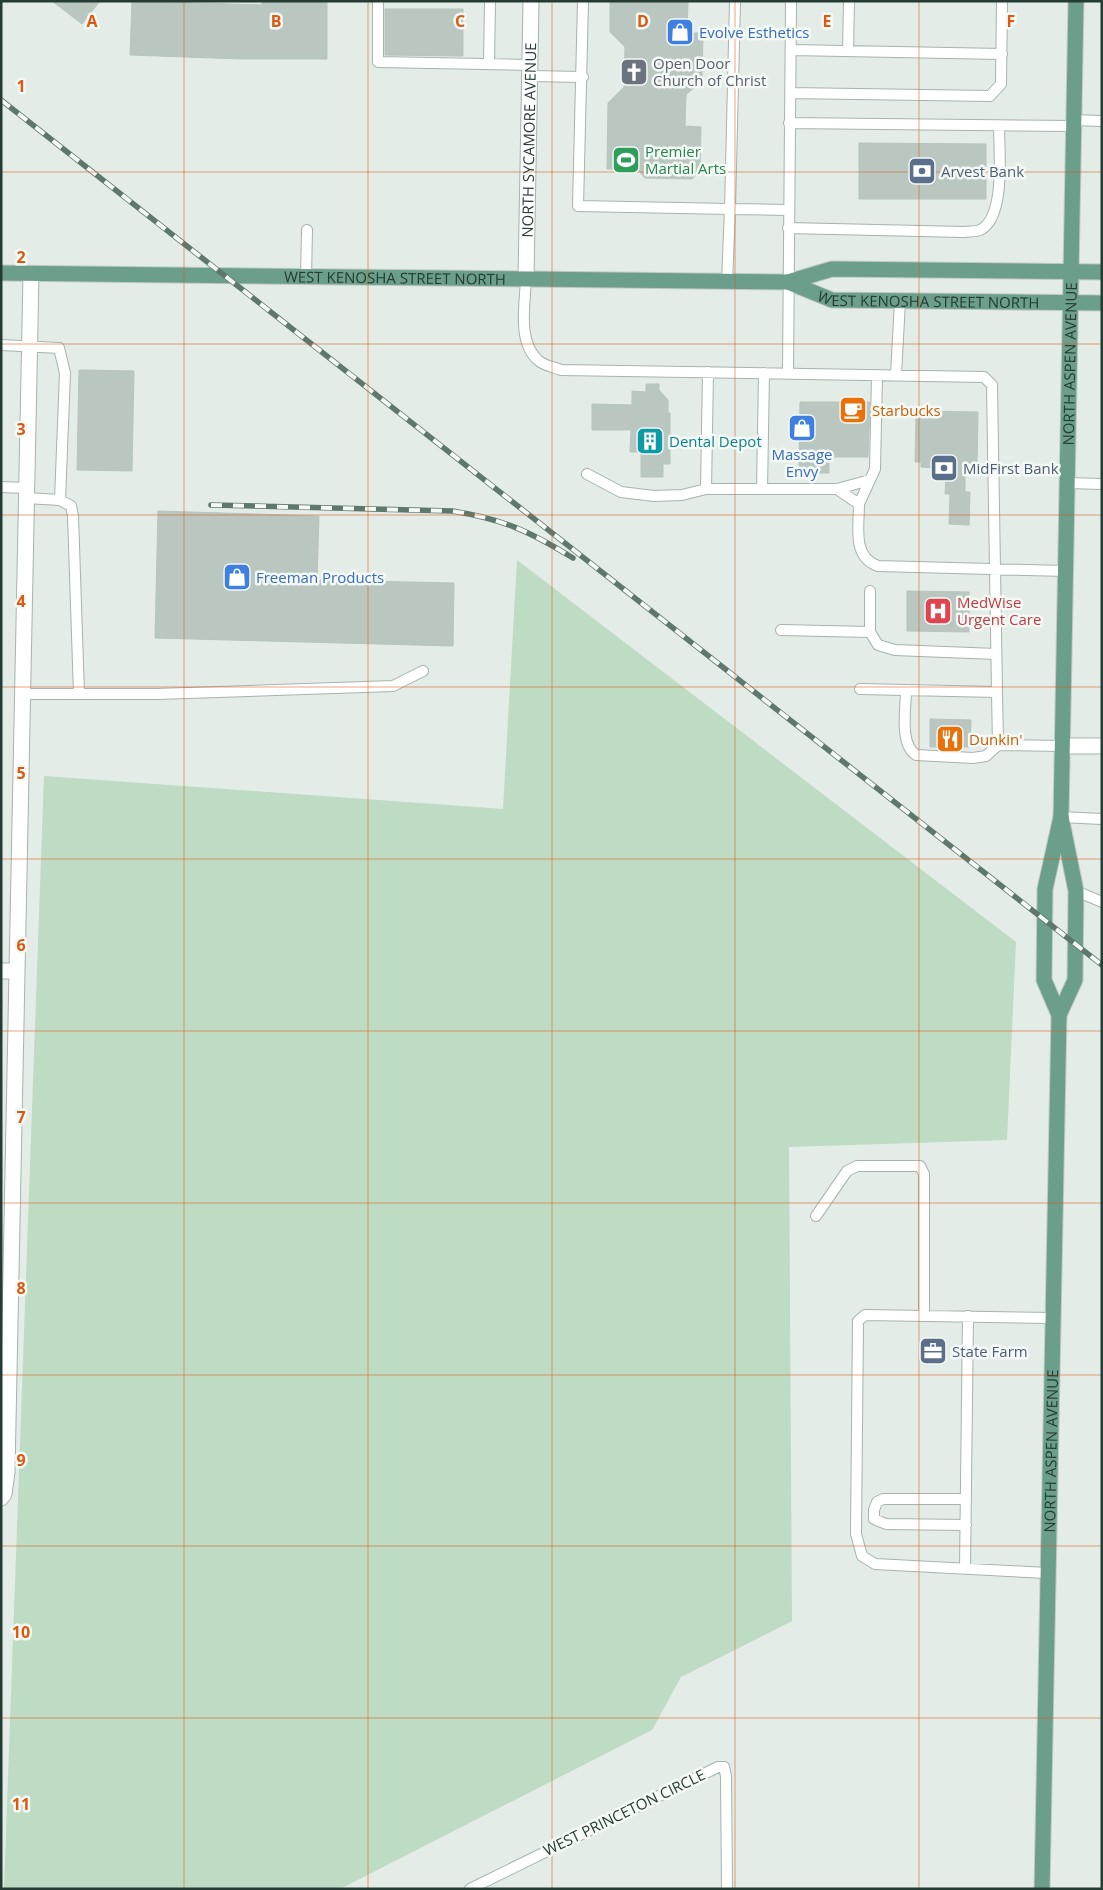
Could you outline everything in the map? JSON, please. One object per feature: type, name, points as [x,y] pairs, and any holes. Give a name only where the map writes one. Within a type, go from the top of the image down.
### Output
[{"type":"main road","name":"NORTH ASPEN AVENUE","points":[[1059,1015],[1044,980],[1045,889],[1062,817],[1076,1]]},
{"type":"main road","name":"WEST KENOSHA STREET NORTH","points":[[1,273],[788,282],[832,269],[1102,272]]},
{"type":"main road","name":"WEST KENOSHA STREET NORTH","points":[[788,282],[832,300],[1102,303]]},
{"type":"main road","name":"NORTH ASPEN AVENUE","points":[[1042,1889],[1059,1015],[1075,980],[1076,892],[1062,817]]},
{"type":"street","name":"NORTH SYCAMORE AVENUE","points":[[526,279],[531,1]]},
{"type":"street","points":[[3,1496],[7,1472],[6,1200],[9,971],[22,694],[31,274]]},
{"type":"street","points":[[1064,746],[1102,746]]},
{"type":"lane","points":[[378,1],[378,62],[489,64],[583,77]]},
{"type":"lane","points":[[489,64],[490,1]]},
{"type":"lane","points":[[582,1],[583,77],[578,206],[788,210]]},
{"type":"lane","points":[[728,282],[735,1]]},
{"type":"lane","points":[[788,374],[791,1]]},
{"type":"lane","points":[[848,51],[849,1]]},
{"type":"lane","points":[[790,93],[990,96],[1001,84],[1002,1]]},
{"type":"lane","points":[[791,50],[1002,54]]},
{"type":"lane","points":[[789,123],[999,126],[1102,121]]},
{"type":"lane","points":[[788,228],[964,232],[980,230],[994,215],[998,197],[999,126]]},
{"type":"lane","points":[[306,230],[306,277]]},
{"type":"lane","points":[[526,279],[525,335],[530,352],[541,363],[561,370],[984,377],[992,385],[998,745]]},
{"type":"lane","points":[[896,375],[900,301]]},
{"type":"lane","points":[[1,345],[59,348],[65,373],[60,500]]},
{"type":"lane","points":[[706,489],[708,372]]},
{"type":"lane","points":[[762,490],[764,373]]},
{"type":"lane","points":[[877,375],[875,469],[859,504],[859,547],[861,555],[869,563],[878,566],[1066,570]]},
{"type":"lane","points":[[587,474],[621,492],[654,496],[682,495],[706,489],[837,489],[870,480]]},
{"type":"lane","points":[[1068,483],[1102,484]]},
{"type":"lane","points":[[1,487],[60,500],[71,506],[74,516],[78,694]]},
{"type":"lane","points":[[837,489],[859,504]]},
{"type":"lane","points":[[870,591],[870,632],[878,645],[895,650],[996,654]]},
{"type":"lane","points":[[781,630],[870,632]]},
{"type":"lane","points":[[22,694],[157,694],[393,686],[423,672]]},
{"type":"lane","points":[[860,689],[997,692]]},
{"type":"lane","points":[[906,690],[906,741],[910,751],[916,755],[973,758],[986,756],[998,745],[1064,746]]},
{"type":"lane","points":[[1062,817],[1102,819]]},
{"type":"lane","points":[[1076,892],[1102,902]]},
{"type":"lane","points":[[816,1216],[847,1171],[857,1166],[920,1166],[924,1174],[924,1316]]},
{"type":"lane","points":[[1047,1573],[868,1562],[860,1552],[856,1534],[858,1321],[865,1315],[1052,1318]]},
{"type":"lane","points":[[965,1569],[968,1316]]},
{"type":"lane","points":[[966,1499],[883,1499],[877,1502],[874,1510],[874,1518],[886,1524],[966,1525]]},
{"type":"lane","name":"WEST PRINCETON CIRCLE","points":[[470,1889],[718,1767],[724,1767],[726,1776],[727,1889]]},
{"type":"green space","points":[[517,560],[1016,942],[1007,1140],[789,1147],[792,1621],[681,1677],[652,1730],[340,1889],[4,1889],[44,776],[503,809]]},
{"type":"building","points":[[52,1],[100,1],[82,24]]},
{"type":"building","points":[[132,1],[262,5],[262,1],[327,1],[327,59],[241,59],[130,55]]},
{"type":"building","points":[[610,1],[688,1],[687,33],[703,33],[702,80],[686,95],[685,126],[701,127],[700,171],[692,179],[645,178],[637,169],[607,169],[608,103],[624,87],[625,47],[610,32]]},
{"type":"building","points":[[385,9],[463,9],[463,56],[385,55]]},
{"type":"building","name":"Arvest Bank","points":[[859,143],[986,144],[986,199],[859,199]]},
{"type":"building","points":[[79,370],[134,371],[132,471],[77,470]]},
{"type":"building","name":"Dental Depot","points":[[646,384],[659,384],[659,390],[668,400],[668,413],[670,413],[670,464],[663,464],[663,477],[641,477],[641,452],[630,452],[631,430],[592,430],[592,404],[632,405],[632,391],[646,392]]},
{"type":"building","points":[[800,402],[870,402],[868,457],[829,457],[829,473],[799,473]]},
{"type":"building","name":"MidFirst Bank","points":[[922,411],[978,412],[977,463],[965,463],[965,492],[970,492],[969,525],[949,524],[950,494],[945,494],[946,477],[934,477],[934,468],[921,467],[921,462],[915,462],[916,416],[922,417]]},
{"type":"building","name":"Freeman Products","points":[[158,511],[319,516],[317,580],[454,583],[453,646],[155,638]]},
{"type":"building","name":"MedWise Urgent Care","points":[[907,591],[969,592],[969,632],[907,631]]},
{"type":"building","name":"Dunkin'","points":[[930,719],[971,720],[970,747],[930,747]]},
{"type":"railway","points":[[1,100],[1102,965]]},
{"type":"railway","points":[[211,505],[452,511],[486,518],[515,527],[543,540],[573,558]]},
{"type":"place","name":"Evolve Esthetics","points":[[680,32]]},
{"type":"place","name":"Open Door Church of Christ","points":[[634,72]]},
{"type":"place","name":"Premier Martial Arts","points":[[626,160]]},
{"type":"place","name":"Arvest Bank","points":[[922,171]]},
{"type":"place","name":"Starbucks","points":[[853,410]]},
{"type":"place","name":"Massage Envy","points":[[802,428]]},
{"type":"place","name":"Dental Depot","points":[[650,441]]},
{"type":"place","name":"MidFirst Bank","points":[[944,468]]},
{"type":"place","name":"Freeman Products","points":[[237,577]]},
{"type":"place","name":"MedWise Urgent Care","points":[[938,611]]},
{"type":"place","name":"Dunkin'","points":[[950,739]]},
{"type":"place","name":"State Farm","points":[[933,1351]]}]
